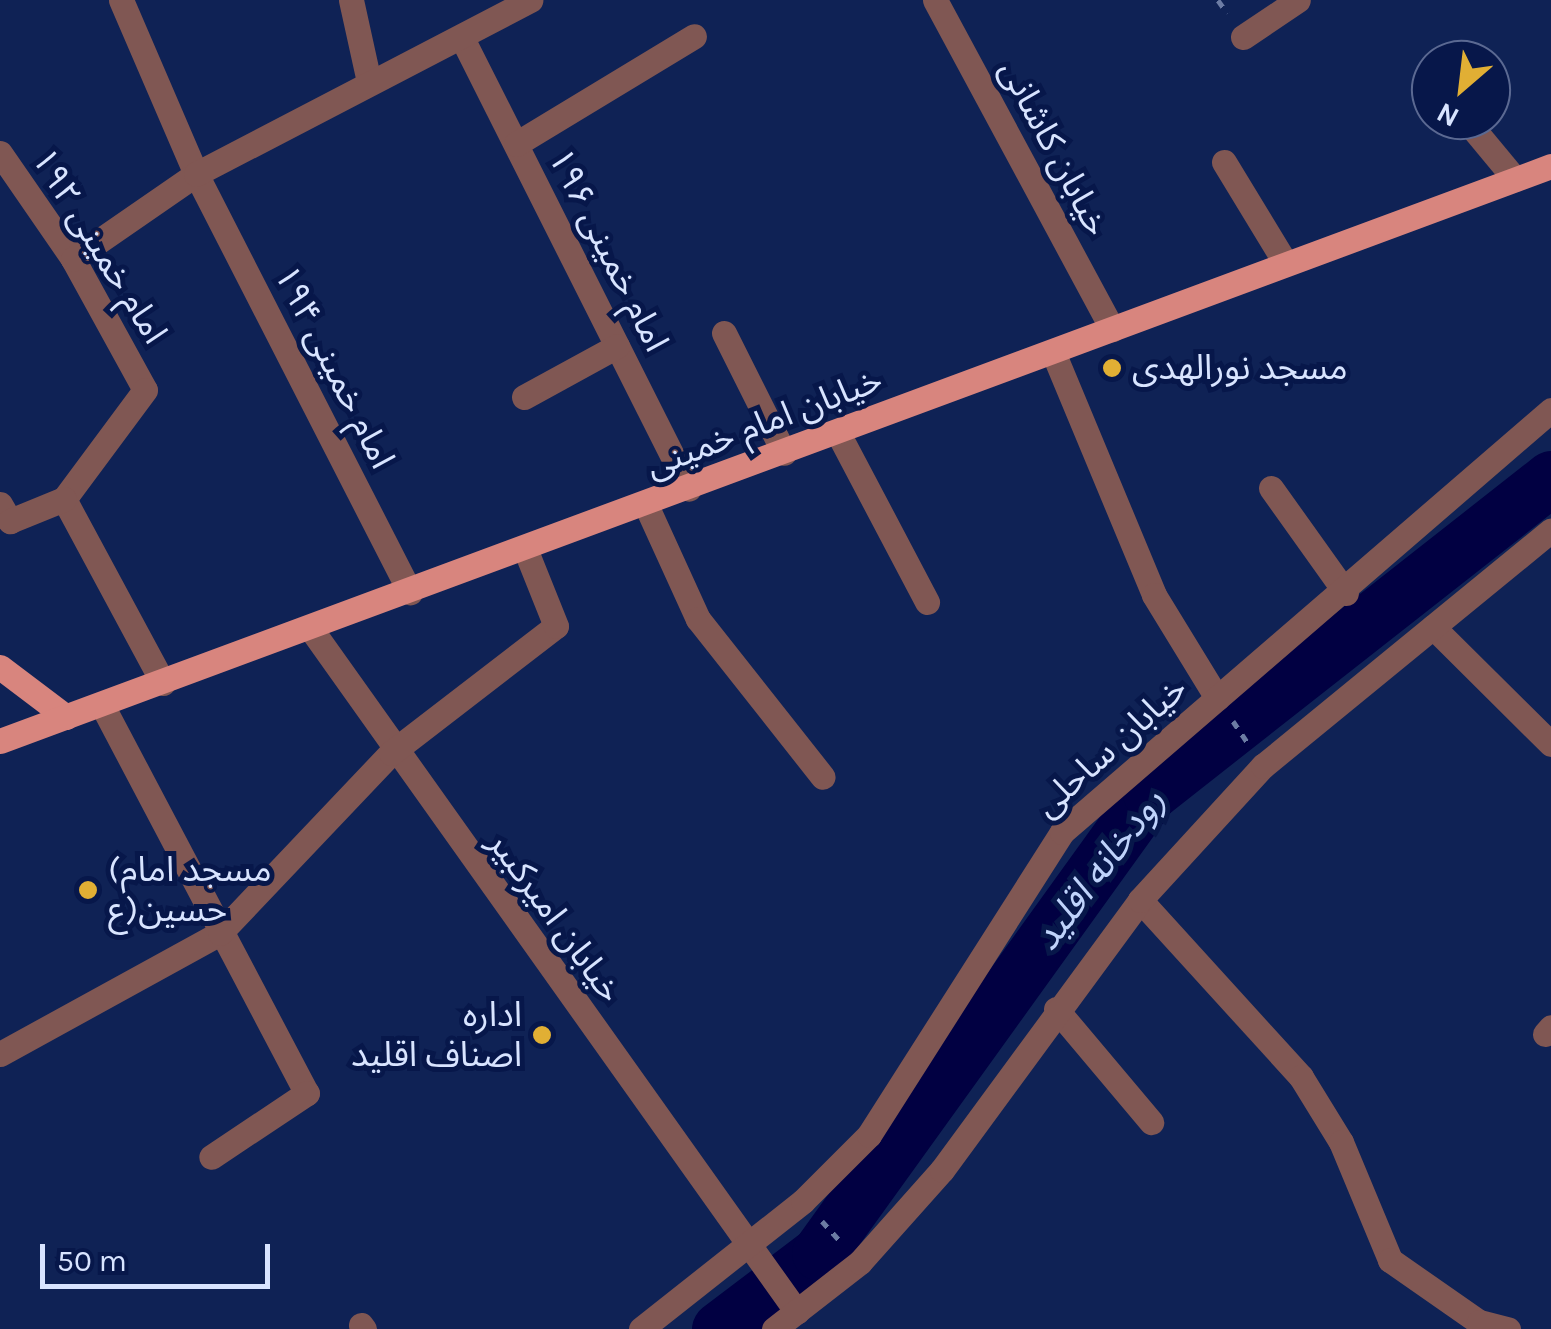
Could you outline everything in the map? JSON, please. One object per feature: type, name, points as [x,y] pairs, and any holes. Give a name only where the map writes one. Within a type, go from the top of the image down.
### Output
[{"type":"main road","name":"خیابان امام خمینی","points":[[0,741],[526,551],[1286,264],[1550,169]]},
{"type":"main road","points":[[0,667],[66,717]]},
{"type":"street","name":"امام خمینی ۱۹۴","points":[[122,0],[196,174],[410,593]]},
{"type":"street","points":[[350,0],[368,77]]},
{"type":"street","points":[[73,259],[196,174],[368,77],[464,42],[530,0]]},
{"type":"street","name":"خیابان کاشانی","points":[[936,0],[1112,329]]},
{"type":"street","points":[[1243,36],[1298,0]]},
{"type":"street","points":[[516,144],[694,36]]},
{"type":"street","name":"امام خمینی ۱۹۶","points":[[464,42],[689,490]]},
{"type":"street","points":[[1482,140],[1514,179]]},
{"type":"street","name":"امام خمینی ۱۹۲","points":[[0,153],[73,259],[144,390],[64,499]]},
{"type":"street","points":[[1224,162],[1286,264]]},
{"type":"street","points":[[724,333],[784,453]]},
{"type":"street","points":[[524,398],[617,346]]},
{"type":"street","points":[[1053,352],[1154,595],[1220,701]]},
{"type":"street","name":"خیابان ساحلی","points":[[641,1329],[752,1246],[869,1135],[1062,832],[1220,701],[1551,410]]},
{"type":"street","points":[[838,433],[927,602]]},
{"type":"street","points":[[1270,488],[1346,592]]},
{"type":"street","points":[[0,504],[10,520],[64,499],[162,683]]},
{"type":"street","points":[[646,506],[698,619],[823,776]]},
{"type":"street","points":[[774,1329],[860,1262],[942,1170],[1056,1009],[1140,900],[1264,766],[1551,530]]},
{"type":"street","points":[[0,1054],[220,933],[391,753],[556,626],[526,551]]},
{"type":"street","points":[[1433,627],[1551,744]]},
{"type":"street","name":"خیابان امیرکبیر","points":[[311,629],[391,753],[752,1246]]},
{"type":"street","points":[[102,705],[307,1094],[211,1157]]},
{"type":"street","points":[[1140,900],[1301,1077],[1341,1142],[1390,1260],[1479,1322],[1508,1329]]},
{"type":"street","points":[[1056,1009],[1151,1122]]},
{"type":"street","points":[[752,1246],[793,1312]]},
{"type":"path","points":[[1220,701],[1255,753]]},
{"type":"path","points":[[803,1201],[860,1262]]},
{"type":"waterway","name":"رودخانه اقلید","points":[[719,1329],[819,1253],[1150,793],[1551,478]]},
{"type":"place","name":"مسجد نورالهدی","points":[[1112,368]]},
{"type":"place","name":"(مسجد امام حسین(ع","points":[[88,890]]},
{"type":"place","name":"اداره اصناف اقلید","points":[[542,1035]]}]
